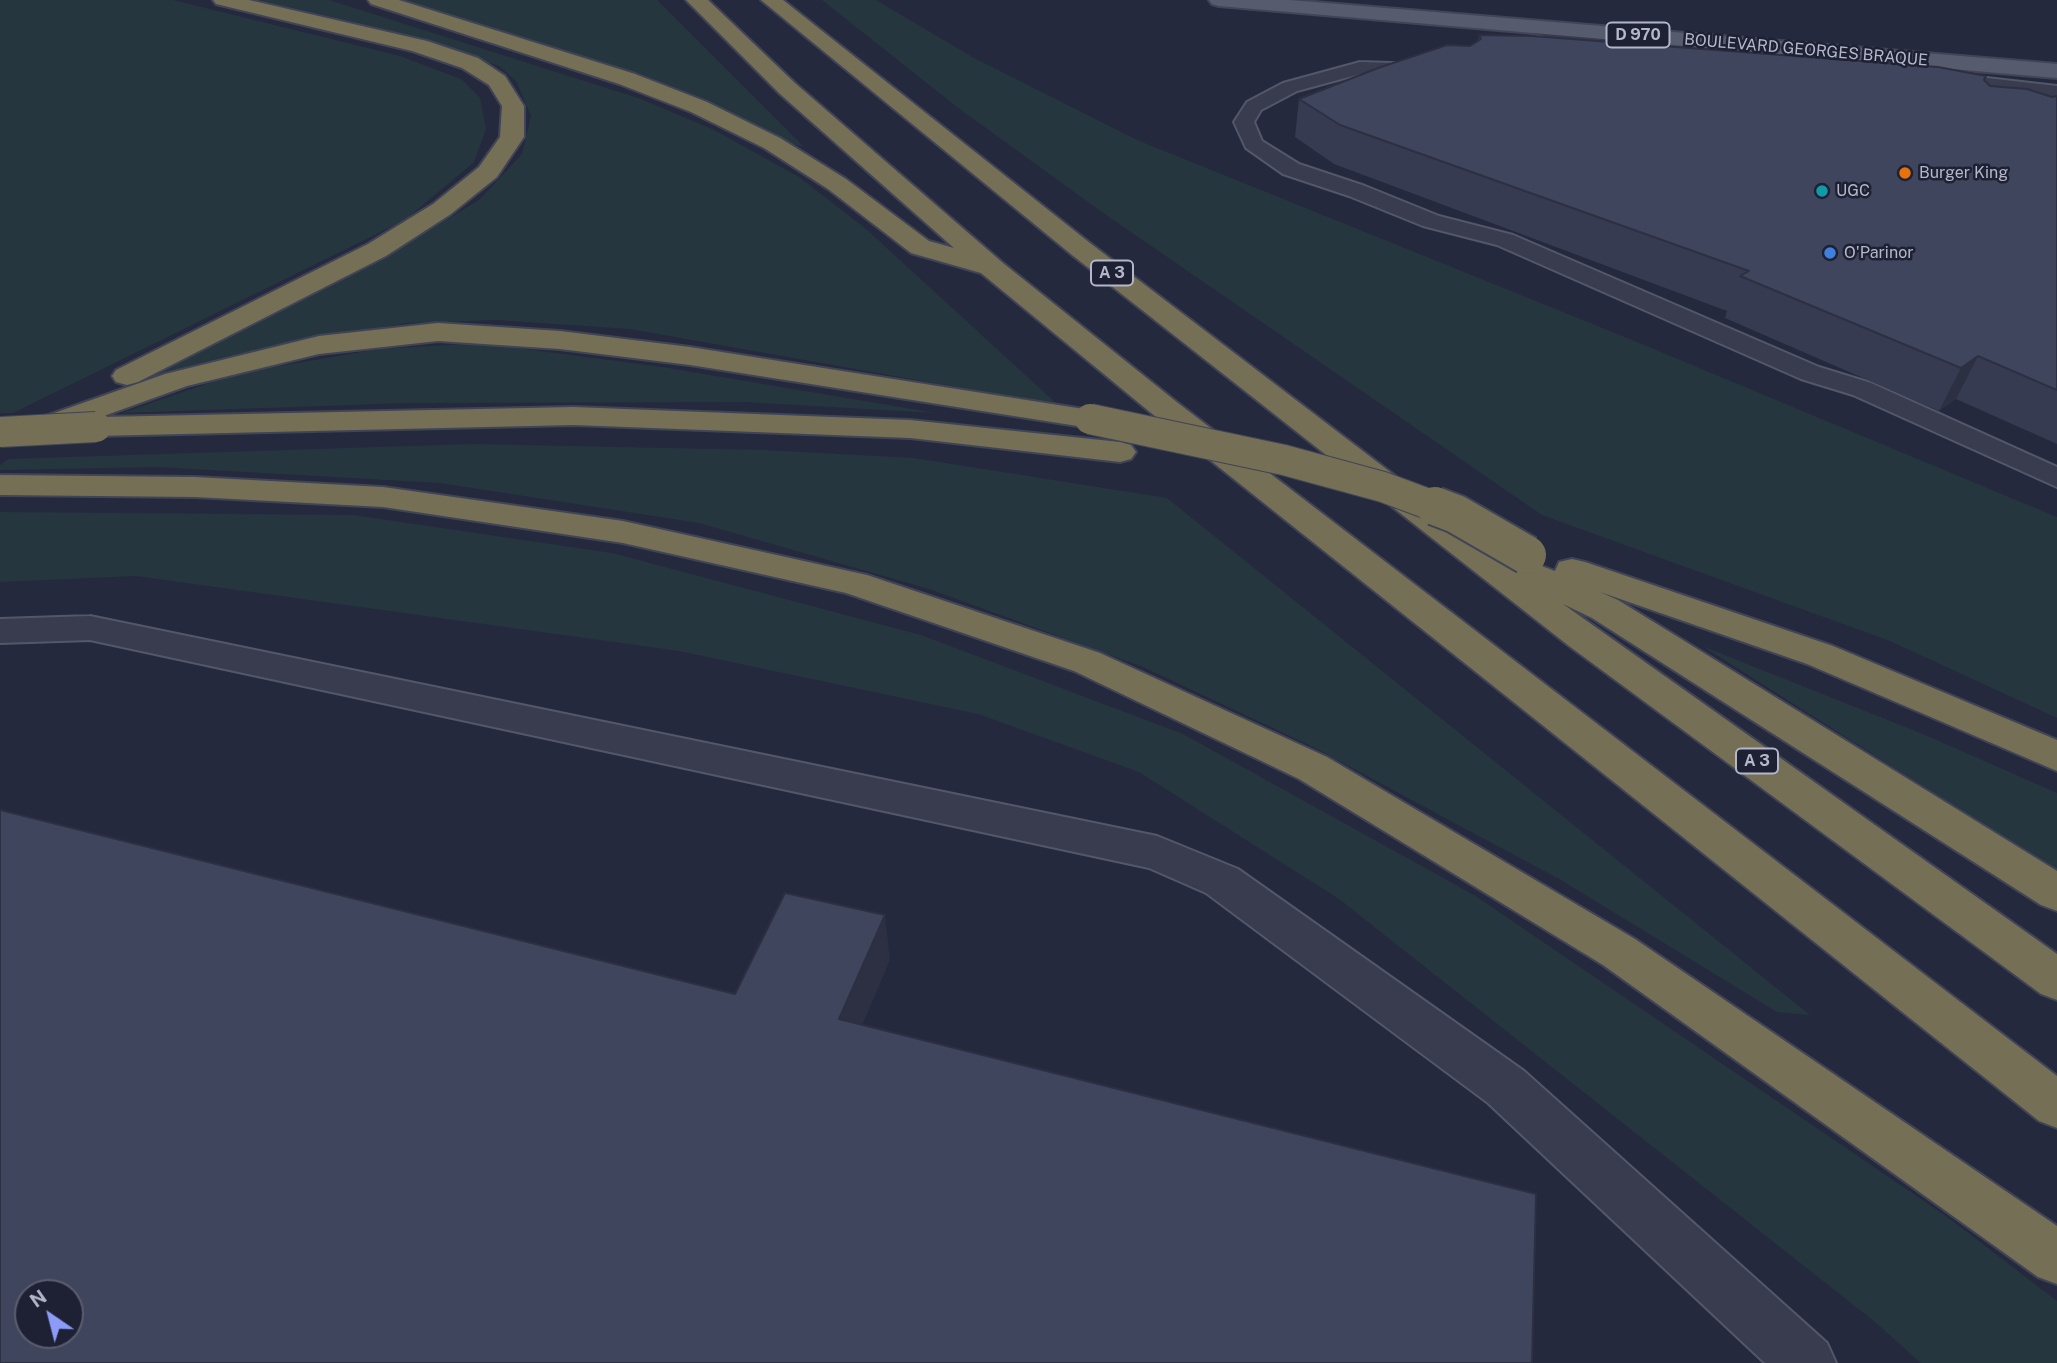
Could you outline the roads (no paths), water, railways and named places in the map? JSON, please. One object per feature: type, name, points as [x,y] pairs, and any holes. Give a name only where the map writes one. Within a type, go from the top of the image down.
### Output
[{"type":"highway","points":[[0,440],[377,250],[442,209],[488,172],[512,137],[513,106],[497,81],[470,63],[419,46],[223,0]]},
{"type":"highway","points":[[378,0],[627,79],[699,107],[772,143],[836,184],[919,247],[993,269]]},
{"type":"highway","points":[[695,0],[788,89],[993,269],[1188,427],[2057,1105]]},
{"type":"highway","name":"A 3","points":[[771,0],[1081,249],[1583,637],[2057,980]]},
{"type":"highway","points":[[0,447],[35,430],[176,380],[319,345],[438,332],[560,340],[677,355],[1090,419],[1284,460],[1382,487],[1456,514],[1527,555]]},
{"type":"highway","points":[[0,432],[574,416],[910,429],[1120,452],[1377,507],[1527,555],[1819,655],[2057,756]]},
{"type":"highway","points":[[0,485],[194,488],[383,497],[623,532],[854,583],[1087,662],[1313,768],[1619,952],[2057,1258]]},
{"type":"highway","points":[[1458,540],[1605,609],[2057,893]]},
{"type":"main road","name":"BOULEVARD GEORGES BRAQUE","points":[[1219,0],[2057,71]]},
{"type":"main road","name":"BOULEVARD GEORGES BRAQUE","points":[[1402,0],[2057,54]]},
{"type":"street","points":[[0,631],[90,628],[1157,853],[1222,881],[1506,1087],[1807,1363]]},
{"type":"lane","points":[[1528,26],[1575,39],[2057,92]]},
{"type":"lane","points":[[1448,73],[1360,68],[1342,71],[1290,88],[1254,106],[1244,122],[1253,144],[1291,169],[1431,220],[1505,240],[1810,373],[1862,389],[2057,478]]},
{"type":"place","name":"Burger King","points":[[1905,173]]},
{"type":"place","name":"UGC","points":[[1822,191]]},
{"type":"place","name":"O'Parinor","points":[[1830,253]]}]
